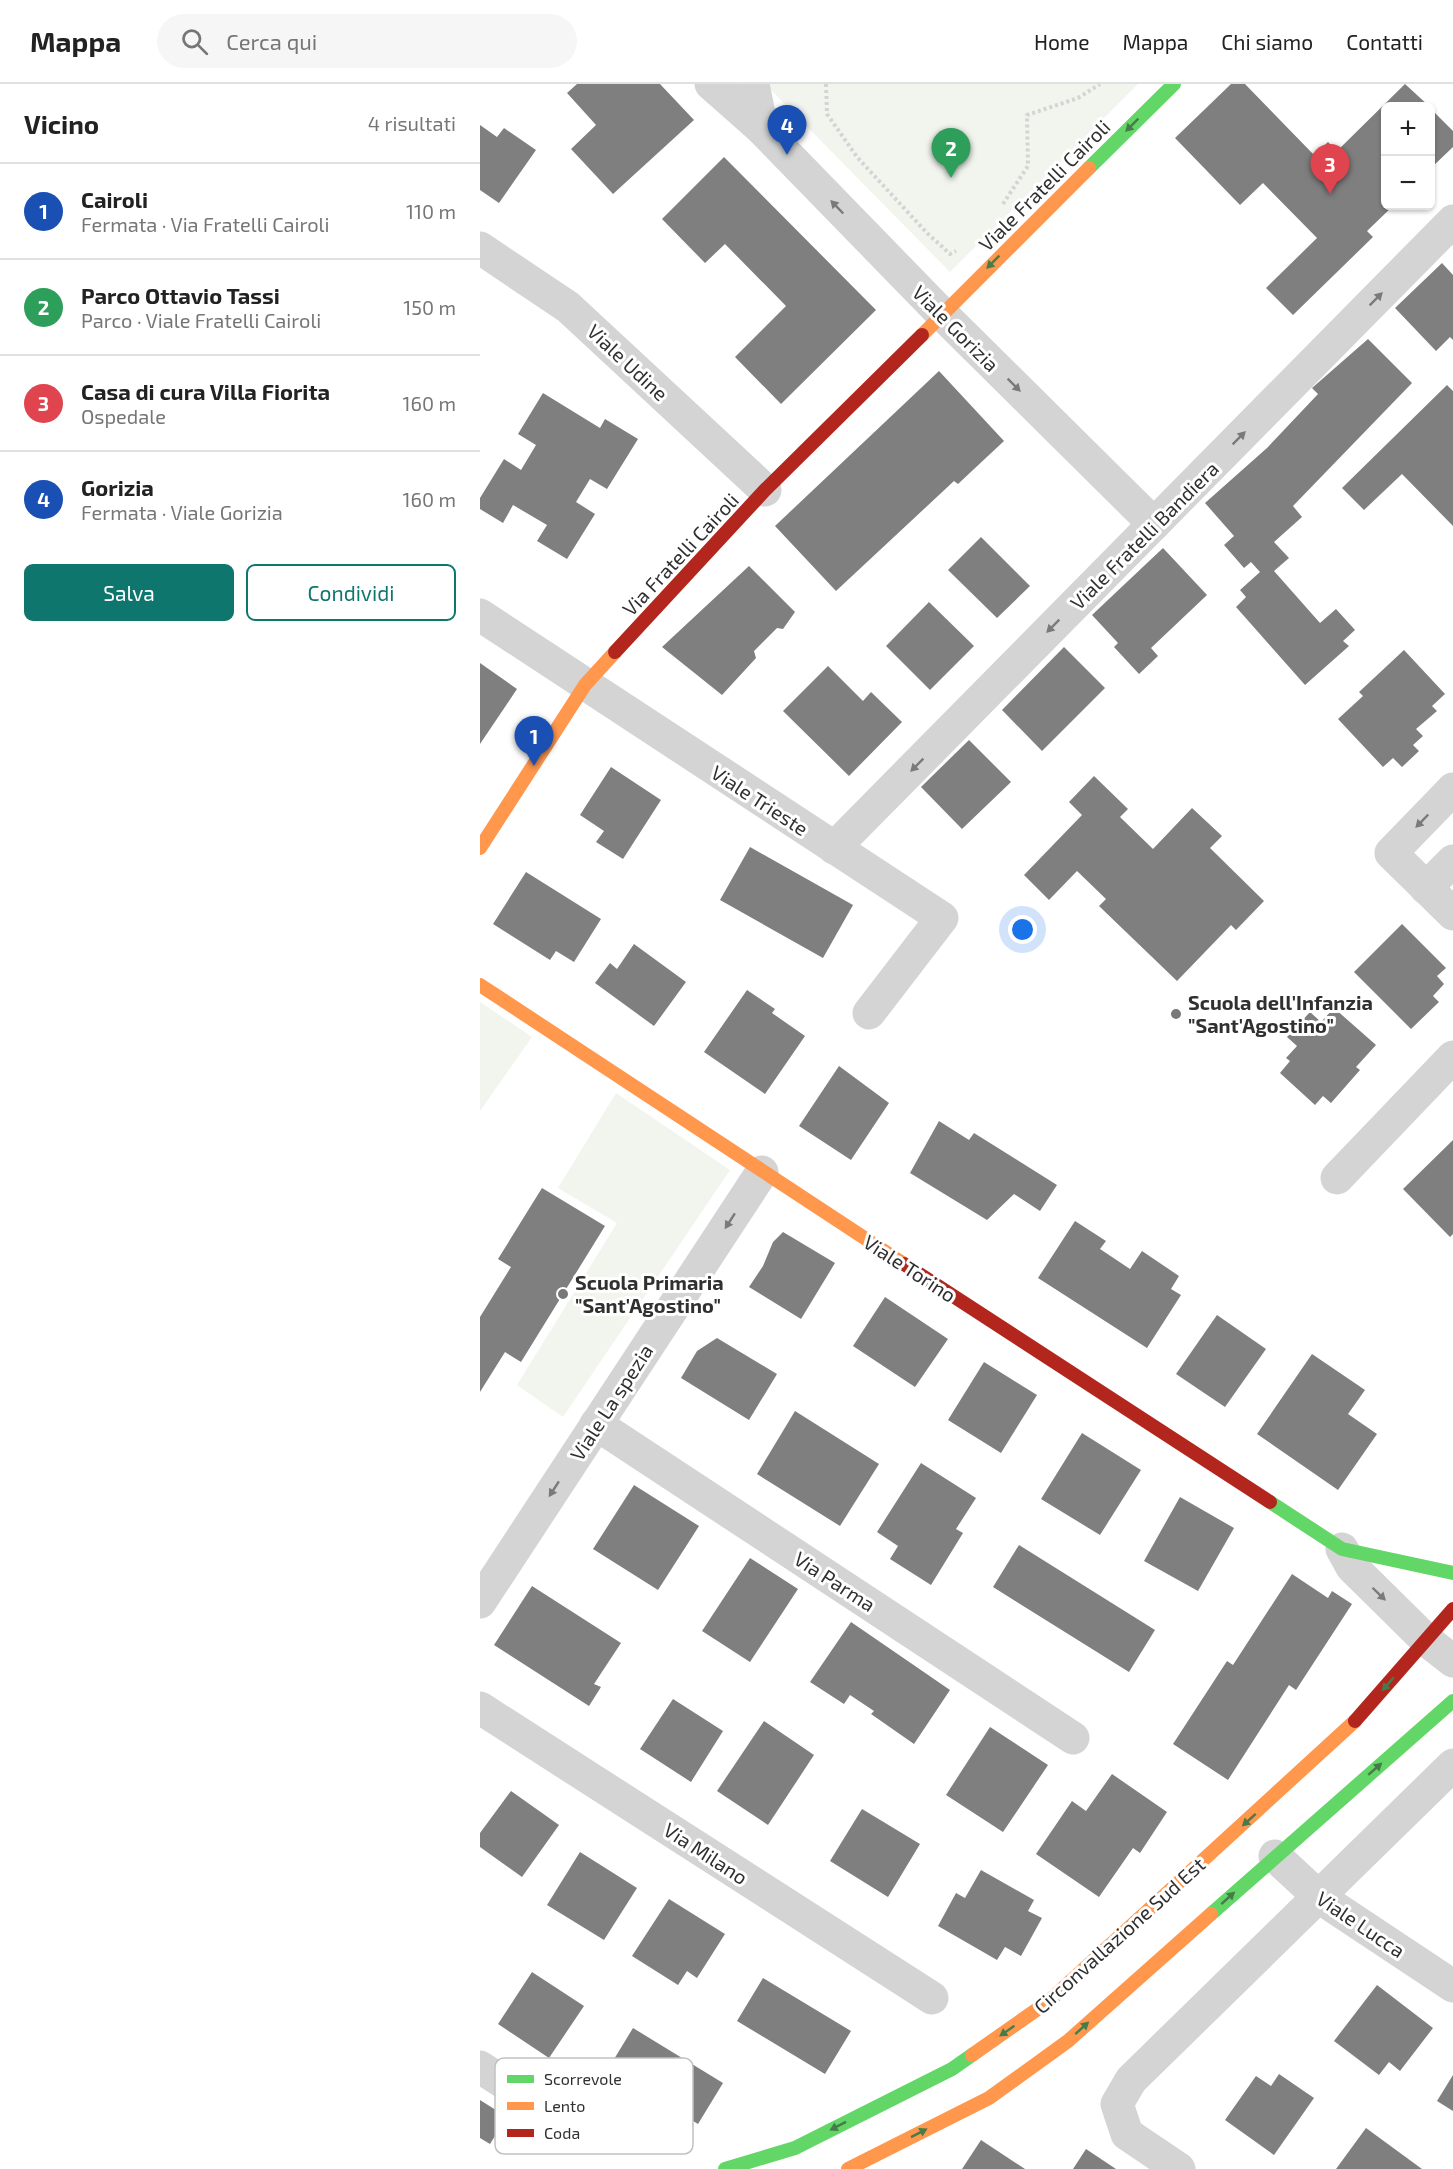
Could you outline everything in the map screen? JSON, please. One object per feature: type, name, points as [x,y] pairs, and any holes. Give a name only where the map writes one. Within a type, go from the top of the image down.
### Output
[{"type":"street","name":"Viale Gorizia","points":[[711,84],[762,129],[942,314],[1154,525]]},
{"type":"street","points":[[753,84],[762,129]]},
{"type":"street","name":"Viale Fratelli Cairoli","points":[[942,314],[1174,84]]},
{"type":"street","name":"Viale Fratelli Bandiera","points":[[834,848],[1453,221]]},
{"type":"street","name":"Viale Udine","points":[[480,248],[568,307],[765,490]]},
{"type":"street","name":"Via Fratelli Cairoli","points":[[480,848],[585,685],[765,490],[942,314]]},
{"type":"street","name":"Viale Trieste","points":[[480,615],[942,918],[869,1013]]},
{"type":"street","points":[[1453,789],[1391,853],[1453,914]]},
{"type":"street","points":[[1426,888],[1453,861]]},
{"type":"street","name":"Viale Torino","points":[[480,985],[762,1172],[1342,1549],[1453,1573]]},
{"type":"street","points":[[1337,1178],[1453,1057]]},
{"type":"street","name":"Viale La spezia","points":[[480,1602],[762,1172]]},
{"type":"street","name":"Via Parma","points":[[596,1424],[1073,1738]]},
{"type":"street","name":"Viale Torino","points":[[1342,1549],[1352,1567],[1426,1640]]},
{"type":"street","name":"Circonvallazione Sud Est","points":[[725,2169],[795,2148],[952,2069],[1049,2001],[1348,1729],[1453,1609]]},
{"type":"street","points":[[1426,1640],[1453,1661]]},
{"type":"street","points":[[848,2169],[989,2098],[1068,2041],[1453,1701]]},
{"type":"street","name":"Via Milano","points":[[480,1708],[932,1998]]},
{"type":"street","points":[[1179,2169],[1127,2134],[1117,2104],[1131,2080],[1453,1765]]},
{"type":"street","name":"Viale Lucca","points":[[1275,1856],[1319,1897],[1453,1986]]},
{"type":"street","points":[[480,2067],[495,2077]]},
{"type":"path","points":[[826,84],[827,114],[857,157],[926,232],[950,254],[959,249]]},
{"type":"path","points":[[997,212],[1028,166],[1027,115],[1078,98],[1100,84]]},
{"type":"shaded area","points":[[765,84],[1138,84],[950,272]]},
{"type":"shaded area","points":[[480,1002],[532,1037],[480,1111]]},
{"type":"shaded area","points":[[616,1093],[730,1170],[563,1417],[517,1385],[617,1223],[558,1188]]},
{"type":"building","points":[[577,84],[660,84],[694,120],[613,194],[571,149],[596,125],[567,93]]},
{"type":"building","points":[[1231,84],[1245,84],[1314,155],[1328,142],[1337,151],[1381,108],[1381,210],[1389,210],[1367,231],[1373,237],[1293,315],[1266,288],[1317,238],[1263,183],[1240,205],[1175,138]]},
{"type":"building","points":[[1405,84],[1425,102],[1387,102]]},
{"type":"building","points":[[1435,113],[1453,131],[1453,147],[1435,164]]},
{"type":"building","points":[[480,125],[497,137],[504,128],[536,150],[499,203],[480,190]]},
{"type":"building","points":[[724,157],[876,310],[781,404],[735,357],[786,306],[725,244],[705,263],[662,219]]},
{"type":"building","points":[[1442,263],[1453,275],[1453,340],[1450,337],[1436,351],[1395,308]]},
{"type":"building","points":[[1368,339],[1412,383],[1293,506],[1302,517],[1274,542],[1289,558],[1274,571],[1320,623],[1336,609],[1355,630],[1343,641],[1349,646],[1305,685],[1236,607],[1246,597],[1240,590],[1260,572],[1251,562],[1244,568],[1224,545],[1234,536],[1205,503],[1267,448],[1318,394],[1312,388]]},
{"type":"building","points":[[939,371],[1004,441],[958,484],[954,481],[836,591],[775,526]]},
{"type":"building","points":[[1447,385],[1453,391],[1453,526],[1402,474],[1364,510],[1342,488]]},
{"type":"building","points":[[543,393],[600,428],[605,419],[638,439],[607,489],[590,479],[576,502],[595,514],[567,559],[537,541],[547,525],[513,505],[503,523],[480,509],[480,498],[504,459],[521,470],[536,445],[518,434]]},
{"type":"building","points":[[981,537],[1030,586],[997,618],[948,570]]},
{"type":"building","points":[[1163,548],[1207,595],[1151,648],[1158,656],[1139,674],[1114,647],[1118,643],[1092,615]]},
{"type":"building","points":[[749,566],[795,612],[783,629],[777,628],[754,651],[756,658],[722,695],[662,647]]},
{"type":"building","points":[[929,602],[974,646],[930,690],[886,646]]},
{"type":"building","points":[[1064,647],[1105,688],[1042,751],[1002,710]]},
{"type":"building","points":[[1404,650],[1445,694],[1432,706],[1437,711],[1416,729],[1423,736],[1413,745],[1419,751],[1402,767],[1393,758],[1383,767],[1338,719],[1363,696],[1359,692]]},
{"type":"building","points":[[480,663],[517,689],[480,744]]},
{"type":"building","points":[[828,666],[863,701],[871,692],[902,722],[849,776],[783,711]]},
{"type":"building","points":[[969,740],[1011,782],[962,829],[921,787]]},
{"type":"building","points":[[611,767],[661,800],[623,859],[596,842],[604,831],[580,815]]},
{"type":"building","points":[[1094,776],[1128,809],[1120,817],[1153,849],[1192,808],[1222,836],[1210,848],[1264,901],[1236,930],[1231,925],[1177,981],[1099,906],[1106,899],[1077,871],[1049,900],[1024,875],[1082,815],[1069,802]]},
{"type":"building","points":[[750,847],[853,905],[823,958],[720,900]]},
{"type":"building","points":[[526,872],[601,919],[574,962],[556,951],[550,960],[493,924]]},
{"type":"building","points":[[1402,924],[1446,968],[1437,976],[1444,984],[1433,996],[1439,1002],[1411,1029],[1354,972]]},
{"type":"building","points":[[634,944],[686,982],[654,1026],[595,983],[610,963],[617,969]]},
{"type":"building","points":[[747,990],[775,1009],[772,1013],[805,1036],[765,1094],[704,1052]]},
{"type":"building","points":[[1334,1008],[1376,1045],[1356,1067],[1360,1070],[1331,1103],[1323,1096],[1315,1105],[1280,1073],[1290,1061],[1286,1058],[1297,1046],[1287,1037],[1310,1012],[1321,1022]]},
{"type":"building","points":[[839,1066],[889,1103],[851,1160],[799,1126]]},
{"type":"building","points":[[939,1121],[969,1140],[974,1133],[1057,1185],[1040,1211],[1014,1194],[987,1220],[910,1173]]},
{"type":"building","points":[[1453,1140],[1453,1234],[1450,1237],[1403,1189]]},
{"type":"building","points":[[542,1188],[605,1226],[521,1362],[505,1352],[480,1392],[480,1317],[511,1267],[498,1259]]},
{"type":"building","points":[[1075,1221],[1106,1241],[1100,1249],[1130,1269],[1142,1251],[1179,1276],[1171,1289],[1181,1295],[1147,1348],[1038,1278]]},
{"type":"building","points":[[783,1232],[835,1263],[801,1319],[749,1287],[763,1266],[773,1242]]},
{"type":"building","points":[[885,1297],[948,1339],[915,1387],[853,1346]]},
{"type":"building","points":[[1217,1315],[1266,1349],[1225,1407],[1176,1374]]},
{"type":"building","points":[[717,1338],[777,1374],[749,1420],[681,1378],[697,1351]]},
{"type":"building","points":[[1312,1354],[1365,1390],[1348,1414],[1377,1434],[1338,1490],[1257,1434]]},
{"type":"building","points":[[984,1362],[1037,1395],[1001,1453],[948,1420]]},
{"type":"building","points":[[795,1411],[879,1464],[840,1526],[757,1474]]},
{"type":"building","points":[[1082,1433],[1141,1470],[1100,1535],[1041,1499]]},
{"type":"building","points":[[921,1463],[976,1498],[956,1529],[963,1533],[931,1585],[890,1559],[898,1546],[877,1532]]},
{"type":"building","points":[[634,1485],[699,1526],[658,1590],[593,1549]]},
{"type":"building","points":[[1180,1497],[1234,1528],[1198,1591],[1144,1561]]},
{"type":"building","points":[[1019,1545],[1155,1630],[1129,1672],[993,1587]]},
{"type":"building","points":[[750,1558],[798,1589],[750,1662],[702,1631]]},
{"type":"building","points":[[1292,1574],[1328,1598],[1332,1591],[1352,1604],[1296,1690],[1289,1685],[1228,1780],[1173,1744],[1227,1661],[1233,1665]]},
{"type":"building","points":[[532,1586],[621,1643],[594,1684],[601,1687],[589,1706],[494,1645]]},
{"type":"building","points":[[851,1622],[950,1690],[914,1744],[871,1714],[874,1711],[850,1695],[844,1704],[810,1682]]},
{"type":"building","points":[[673,1699],[723,1731],[691,1782],[640,1749]]},
{"type":"building","points":[[764,1721],[814,1755],[768,1825],[717,1791]]},
{"type":"building","points":[[990,1727],[1048,1765],[1003,1832],[946,1795]]},
{"type":"building","points":[[1112,1774],[1167,1812],[1140,1853],[1133,1848],[1099,1897],[1036,1854],[1072,1801],[1086,1811]]},
{"type":"building","points":[[511,1791],[559,1825],[522,1877],[480,1847],[480,1833]]},
{"type":"building","points":[[862,1809],[920,1844],[888,1897],[830,1861]]},
{"type":"building","points":[[580,1852],[637,1888],[604,1940],[547,1905]]},
{"type":"building","points":[[981,1870],[1034,1900],[1028,1911],[1042,1918],[1021,1956],[1005,1947],[997,1960],[938,1926],[956,1893],[965,1898]]},
{"type":"building","points":[[669,1899],[725,1934],[697,1978],[687,1971],[678,1985],[632,1956]]},
{"type":"building","points":[[532,1972],[584,2006],[549,2058],[498,2024]]},
{"type":"building","points":[[763,1978],[851,2031],[825,2074],[737,2021]]},
{"type":"building","points":[[1377,1985],[1433,2028],[1400,2071],[1389,2062],[1379,2075],[1334,2041]]},
{"type":"building","points":[[633,2028],[682,2058],[615,2058]]},
{"type":"building","points":[[693,2065],[723,2083],[698,2124],[693,2121]]},
{"type":"building","points":[[1279,2074],[1314,2098],[1274,2155],[1225,2120],[1256,2076],[1271,2086]]},
{"type":"building","points":[[1453,2075],[1453,2111],[1437,2101]]},
{"type":"building","points":[[480,2100],[495,2109],[495,2136],[490,2144],[480,2138]]},
{"type":"building","points":[[1366,2128],[1422,2169],[1336,2169]]},
{"type":"building","points":[[981,2140],[1025,2169],[962,2169]]},
{"type":"building","points":[[1086,2149],[1116,2169],[1073,2169]]},
{"type":"traffic: fast","points":[[1089,168],[1174,84]]},
{"type":"traffic: fast","points":[[1270,1502],[1342,1549],[1453,1573]]},
{"type":"traffic: fast","points":[[1211,1914],[1453,1701]]},
{"type":"traffic: fast","points":[[725,2169],[795,2148],[952,2069],[972,2055]]},
{"type":"traffic: slow","points":[[922,335],[1089,168]]},
{"type":"traffic: slow","points":[[480,848],[585,685],[615,652]]},
{"type":"traffic: slow","points":[[480,985],[904,1264]]},
{"type":"traffic: slow","points":[[972,2055],[1049,2001],[1355,1721]]},
{"type":"traffic: slow","points":[[848,2169],[989,2098],[1068,2041],[1211,1914]]},
{"type":"traffic: jam","points":[[615,652],[765,490],[922,335]]},
{"type":"traffic: jam","points":[[904,1264],[1270,1502]]},
{"type":"traffic: jam","points":[[1355,1721],[1453,1609]]},
{"type":"place","name":"Gorizia","points":[[787,155]]},
{"type":"place","name":"Parco Ottavio Tassi","points":[[951,178]]},
{"type":"place","name":"Casa di cura Villa Fiorita","points":[[1330,194]]},
{"type":"place","name":"Cairoli","points":[[534,766]]},
{"type":"place","name":"Scuola dell'Infanzia \"Sant'Agostino\"","points":[[1176,1014]]},
{"type":"place","name":"Scuola Primaria \"Sant'Agostino\"","points":[[563,1294]]}]
